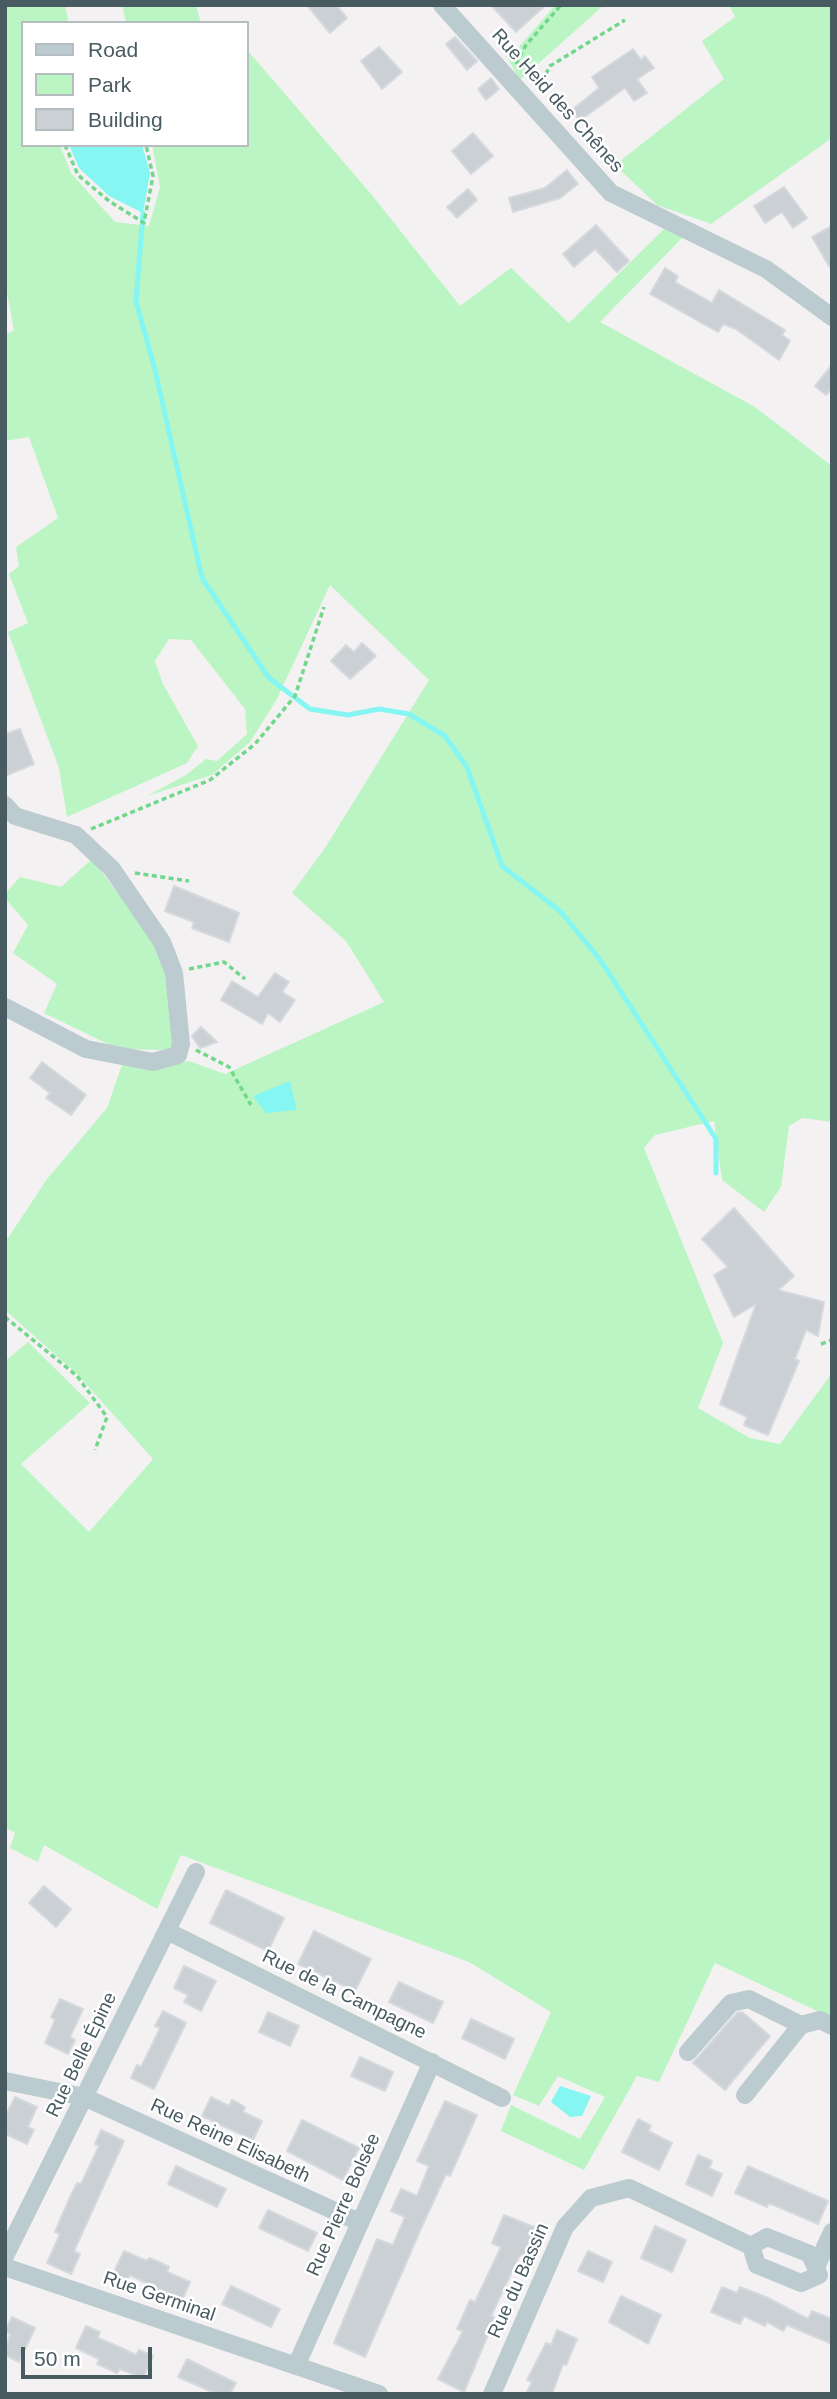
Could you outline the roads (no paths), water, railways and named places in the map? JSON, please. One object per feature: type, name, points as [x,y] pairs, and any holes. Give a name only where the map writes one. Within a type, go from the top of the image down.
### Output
[{"type":"street","name":"Rue Heid des Chênes","points":[[442,5],[611,193],[766,269],[832,317]]},
{"type":"street","points":[[5,805],[15,816],[76,835],[112,869],[162,942],[174,973],[179,1050],[153,1062],[86,1049],[5,1007]]},
{"type":"street","name":"Rue Belle Épine","points":[[5,2256],[196,1872]]},
{"type":"street","name":"Rue de la Campagne","points":[[167,1931],[502,2098]]},
{"type":"street","points":[[688,2052],[731,2003],[749,1999],[802,2025],[826,2023]]},
{"type":"street","points":[[745,2095],[802,2025]]},
{"type":"street","name":"Rue Pierre Bolsée","points":[[296,2366],[432,2062]]},
{"type":"street","name":"Rue Reine Elisabeth","points":[[5,2081],[84,2097],[359,2222]]},
{"type":"street","name":"Rue du Bassin","points":[[492,2394],[565,2227],[591,2198],[629,2188],[751,2246],[757,2264],[768,2269],[801,2283],[822,2273]]},
{"type":"street","points":[[822,2273],[832,2232]]},
{"type":"street","points":[[751,2246],[767,2237],[810,2254],[822,2273]]},
{"type":"street","name":"Rue Germinal","points":[[5,2267],[379,2394]]},
{"type":"water","points":[[70,147],[143,147],[150,173],[143,213],[109,196],[79,168]]},
{"type":"water","points":[[290,1081],[297,1110],[266,1113],[253,1096]]},
{"type":"water","points":[[560,2086],[591,2096],[582,2116],[570,2117],[551,2102]]},
{"type":"waterway","points":[[143,213],[136,301],[155,370],[202,578],[269,678],[310,709],[348,715],[379,709],[409,714],[445,736],[467,767],[502,866],[561,912],[601,961],[716,1139],[716,1173]]}]
